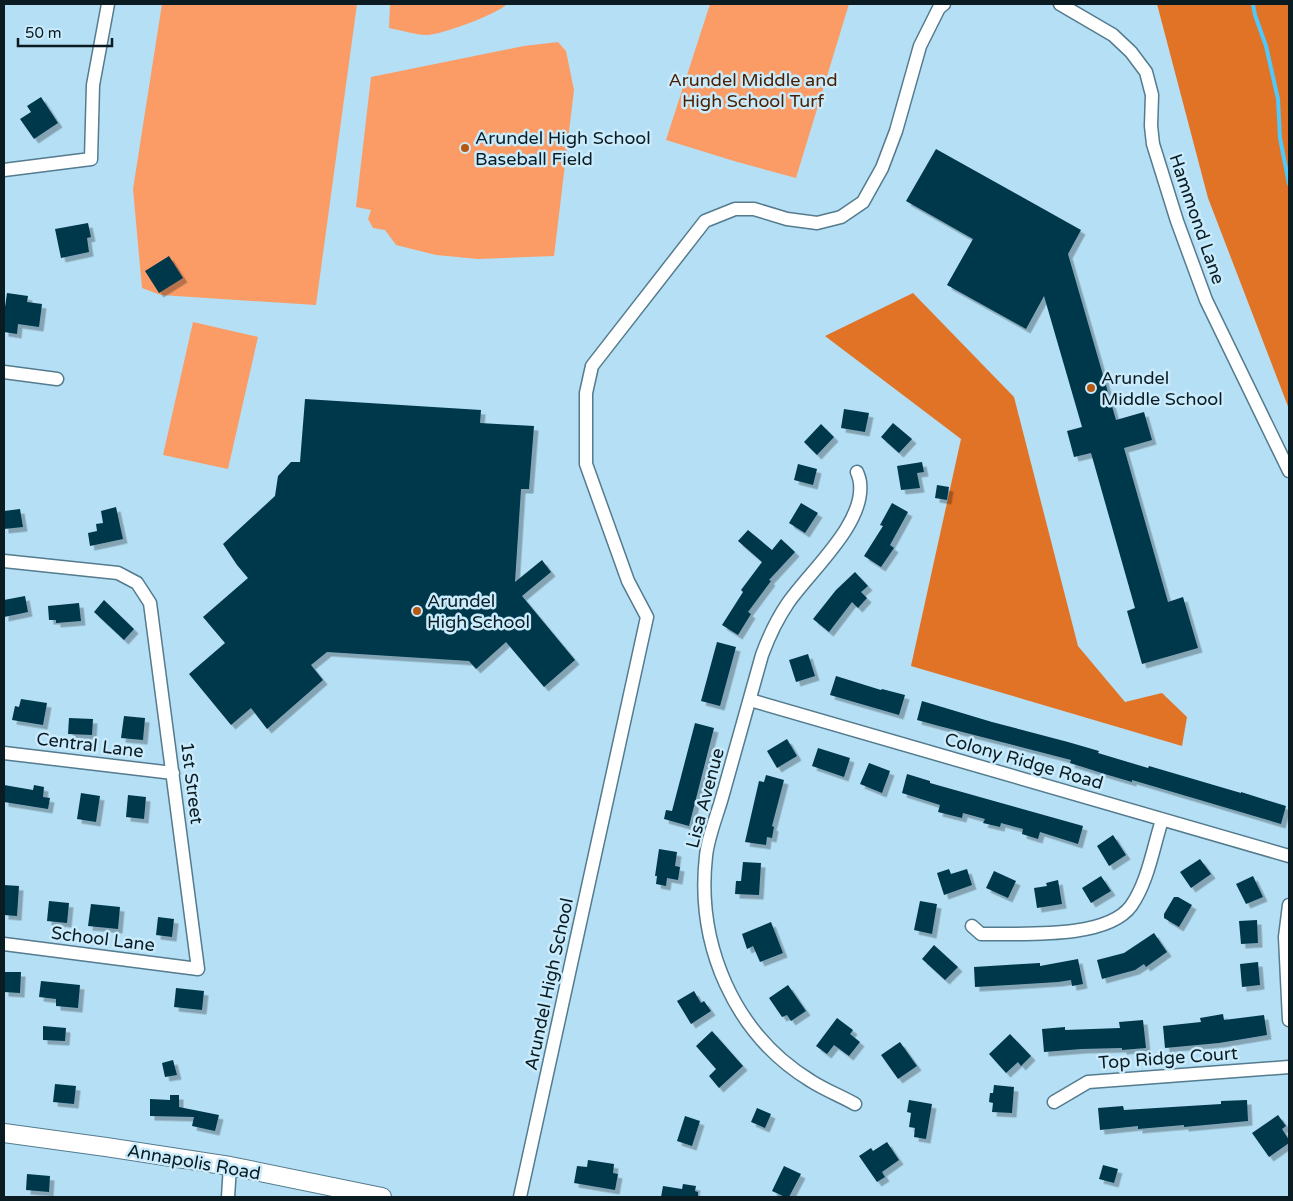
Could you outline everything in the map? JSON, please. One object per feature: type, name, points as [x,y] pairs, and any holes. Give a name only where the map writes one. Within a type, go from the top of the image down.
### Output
[{"type":"main road","name":"Annapolis Road","points":[[4,1133],[230,1166],[382,1197]]},
{"type":"street","points":[[4,170],[91,159],[93,85],[108,4]]},
{"type":"street","name":"Arundel High School","points":[[520,1197],[647,617],[628,581],[586,464],[586,393],[592,366],[705,222],[735,209],[754,209],[788,219],[816,223],[840,217],[863,202],[882,168],[896,131],[920,46],[939,8],[944,4]]},
{"type":"street","name":"Hammond Lane","points":[[1060,4],[1113,35],[1132,52],[1146,72],[1152,95],[1151,126],[1153,144],[1177,221],[1206,300],[1289,471]]},
{"type":"street","points":[[4,372],[57,379]]},
{"type":"street","name":"Lisa Avenue","points":[[855,1104],[811,1081],[785,1061],[763,1041],[744,1017],[724,983],[711,947],[705,901],[706,855],[762,654],[773,627],[789,602],[831,551],[854,515],[859,502],[860,483],[857,472]]},
{"type":"street","name":"1st Street","points":[[4,561],[118,573],[137,584],[150,603],[198,969]]},
{"type":"street","name":"Colony Ridge Road","points":[[750,700],[1289,856]]},
{"type":"street","name":"Central Lane","points":[[4,753],[173,773]]},
{"type":"street","points":[[972,926],[980,934],[1059,932],[1088,929],[1112,922],[1130,907],[1142,886],[1162,820]]},
{"type":"street","points":[[1289,905],[1285,937],[1289,1020]]},
{"type":"street","name":"School Lane","points":[[4,944],[198,969]]},
{"type":"street","name":"Top Ridge Court","points":[[1054,1102],[1088,1082],[1289,1067]]},
{"type":"street","points":[[228,1197],[230,1166]]},
{"type":"green space","points":[[162,4],[357,4],[316,305],[161,295],[142,288],[133,189]]},
{"type":"green space","points":[[390,4],[507,4],[493,13],[469,23],[444,32],[427,35],[389,28]]},
{"type":"green space","name":"Arundel Middle and High School Turf","points":[[710,4],[849,4],[796,178],[666,140]]},
{"type":"green space","name":"Arundel High School Baseball Field","points":[[558,42],[566,51],[574,90],[554,256],[478,259],[436,255],[396,245],[385,230],[373,228],[368,219],[371,210],[356,207],[371,77],[524,46]]},
{"type":"green space","points":[[193,322],[258,337],[228,469],[163,455]]},
{"type":"shaded area","points":[[1157,4],[1289,4],[1289,409],[1208,198]]},
{"type":"shaded area","points":[[913,293],[1014,397],[1078,646],[1125,702],[1162,693],[1187,717],[1182,746],[911,666],[961,439],[825,336]]},
{"type":"building","points":[[41,97],[58,123],[34,139],[20,119],[31,112],[27,106]]},
{"type":"building","name":"Arundel Middle School","points":[[936,149],[1081,230],[1068,254],[1116,420],[1144,412],[1152,440],[1124,448],[1168,602],[1183,597],[1198,648],[1142,664],[1127,611],[1135,608],[1091,453],[1074,457],[1067,431],[1082,427],[1044,296],[1026,329],[947,285],[973,239],[906,201]]},
{"type":"building","points":[[88,223],[91,237],[87,238],[89,252],[61,258],[55,229]]},
{"type":"building","points":[[169,256],[183,278],[159,293],[145,271]]},
{"type":"building","points":[[7,293],[28,296],[27,302],[42,304],[39,327],[18,324],[17,334],[4,332]]},
{"type":"building","name":"Arundel High School","points":[[305,399],[481,410],[480,423],[534,426],[529,489],[521,489],[515,582],[542,560],[551,572],[522,596],[575,660],[544,687],[506,642],[476,669],[469,661],[327,652],[311,665],[323,680],[267,729],[251,708],[231,725],[189,674],[225,643],[203,617],[248,578],[223,544],[275,496],[278,476],[291,462],[300,462]]},
{"type":"building","points":[[844,409],[869,413],[865,432],[841,428]]},
{"type":"building","points":[[893,423],[912,439],[899,453],[881,437]]},
{"type":"building","points":[[821,424],[834,437],[817,455],[804,442]]},
{"type":"building","points":[[922,462],[924,472],[917,473],[920,488],[901,490],[897,466]]},
{"type":"building","points":[[798,464],[817,469],[813,485],[794,480]]},
{"type":"building","points":[[937,485],[949,487],[947,500],[935,498]]},
{"type":"building","points":[[801,503],[818,513],[805,533],[789,523]]},
{"type":"building","points":[[892,503],[908,512],[890,545],[894,548],[881,567],[864,556],[883,526],[880,525]]},
{"type":"building","points":[[116,507],[123,539],[90,546],[88,533],[97,531],[96,524],[103,523],[101,511]]},
{"type":"building","points":[[20,509],[23,527],[4,529],[4,511]]},
{"type":"building","points":[[748,530],[772,550],[781,539],[795,552],[769,580],[771,581],[748,612],[751,614],[738,635],[722,625],[743,592],[741,590],[762,562],[738,541]]},
{"type":"building","points":[[855,572],[868,586],[861,592],[867,598],[858,608],[852,602],[829,632],[813,619],[836,590]]},
{"type":"building","points":[[25,596],[28,612],[4,617],[4,600]]},
{"type":"building","points":[[104,600],[134,629],[124,640],[94,612]]},
{"type":"building","points":[[79,603],[81,621],[56,623],[56,620],[49,620],[48,606]]},
{"type":"building","points":[[717,642],[736,647],[720,706],[701,701]]},
{"type":"building","points":[[808,654],[815,676],[796,682],[789,660]]},
{"type":"building","points":[[836,676],[881,690],[905,695],[899,715],[830,695]]},
{"type":"building","points":[[21,699],[47,703],[43,725],[12,720],[15,706],[19,707]]},
{"type":"building","points":[[922,701],[1099,751],[1098,753],[1148,768],[1149,766],[1286,806],[1281,824],[1132,780],[1132,782],[1108,775],[1070,763],[1071,760],[917,720]]},
{"type":"building","points":[[124,716],[145,718],[143,740],[121,738]]},
{"type":"building","points":[[69,718],[93,719],[92,735],[68,734]]},
{"type":"building","points":[[695,723],[714,728],[689,826],[664,819],[666,810],[672,811]]},
{"type":"building","points":[[787,739],[797,756],[777,768],[767,751]]},
{"type":"building","points":[[818,748],[850,758],[844,777],[812,766]]},
{"type":"building","points":[[869,763],[890,771],[882,793],[860,784]]},
{"type":"building","points":[[907,774],[930,781],[930,783],[1083,826],[1078,844],[1040,832],[1038,839],[1022,834],[1023,829],[1001,823],[1000,827],[983,823],[985,819],[963,813],[962,818],[938,812],[940,805],[902,793]]},
{"type":"building","points":[[766,775],[784,780],[772,826],[774,827],[772,838],[767,837],[766,845],[745,842],[759,781],[764,782]]},
{"type":"building","points":[[4,785],[33,790],[34,785],[44,787],[43,797],[50,798],[48,809],[4,802]]},
{"type":"building","points":[[81,793],[100,796],[96,822],[77,819]]},
{"type":"building","points":[[128,795],[146,797],[144,819],[126,817]]},
{"type":"building","points":[[1113,835],[1126,855],[1109,866],[1097,846]]},
{"type":"building","points":[[659,849],[677,852],[675,866],[680,867],[678,880],[667,878],[666,886],[656,884],[657,876],[655,876]]},
{"type":"building","points":[[1200,859],[1211,874],[1191,888],[1180,872]]},
{"type":"building","points":[[743,862],[761,863],[759,895],[735,894],[736,881],[741,881]]},
{"type":"building","points":[[949,869],[951,874],[967,869],[972,885],[944,895],[937,873]]},
{"type":"building","points":[[994,871],[1016,881],[1008,898],[986,888]]},
{"type":"building","points":[[1101,876],[1111,891],[1091,903],[1082,888]]},
{"type":"building","points":[[1253,876],[1263,897],[1246,904],[1236,884]]},
{"type":"building","points":[[1058,880],[1062,904],[1037,908],[1034,888],[1047,886],[1046,883]]},
{"type":"building","points":[[4,885],[19,886],[17,916],[4,915]]},
{"type":"building","points":[[1174,897],[1178,897],[1192,905],[1179,927],[1164,918],[1164,914]]},
{"type":"building","points":[[49,901],[69,903],[67,923],[47,921]]},
{"type":"building","points":[[920,901],[937,904],[932,934],[914,930]]},
{"type":"building","points":[[91,904],[120,907],[118,929],[88,926]]},
{"type":"building","points":[[158,917],[174,919],[172,937],[156,935]]},
{"type":"building","points":[[1257,920],[1258,943],[1241,944],[1239,921]]},
{"type":"building","points":[[771,922],[783,953],[760,962],[753,946],[747,949],[742,934]]},
{"type":"building","points":[[1154,933],[1167,952],[1146,967],[1144,964],[1135,970],[1102,979],[1097,960],[1124,953]]},
{"type":"building","points":[[934,945],[958,967],[945,980],[922,959]]},
{"type":"building","points":[[1078,959],[1083,984],[1072,986],[1071,980],[975,987],[974,967],[1040,963],[1040,966]]},
{"type":"building","points":[[1258,962],[1260,985],[1242,987],[1240,964]]},
{"type":"building","points":[[4,972],[21,972],[20,993],[4,992]]},
{"type":"building","points":[[41,981],[80,985],[78,1008],[56,1006],[56,999],[39,997]]},
{"type":"building","points":[[788,985],[806,1011],[791,1021],[787,1015],[782,1017],[769,998]]},
{"type":"building","points":[[176,988],[204,991],[202,1010],[174,1007]]},
{"type":"building","points":[[694,991],[701,1003],[704,1001],[711,1011],[691,1024],[677,1001]]},
{"type":"building","points":[[1223,1014],[1224,1020],[1264,1015],[1267,1035],[1219,1043],[1165,1048],[1163,1026],[1201,1022],[1200,1018]]},
{"type":"building","points":[[837,1018],[853,1030],[850,1034],[860,1042],[849,1056],[834,1045],[827,1054],[816,1046]]},
{"type":"building","points":[[1143,1020],[1146,1048],[1122,1050],[1122,1048],[1081,1049],[1044,1052],[1042,1029],[1065,1027],[1065,1030],[1120,1028],[1119,1022]]},
{"type":"building","points":[[43,1026],[66,1028],[65,1041],[43,1040]]},
{"type":"building","points":[[712,1031],[743,1066],[719,1088],[709,1076],[716,1069],[696,1046]]},
{"type":"building","points":[[1010,1034],[1031,1056],[1021,1066],[1018,1062],[1006,1073],[989,1054]]},
{"type":"building","points":[[900,1042],[917,1066],[898,1079],[881,1055]]},
{"type":"building","points":[[173,1060],[177,1075],[165,1077],[162,1063]]},
{"type":"building","points":[[55,1084],[76,1086],[74,1104],[53,1102]]},
{"type":"building","points":[[994,1085],[1014,1087],[1012,1113],[992,1112],[993,1103],[989,1102],[990,1093],[993,1093]]},
{"type":"building","points":[[170,1095],[179,1095],[179,1107],[219,1115],[215,1131],[192,1126],[194,1117],[150,1116],[150,1099],[170,1100]]},
{"type":"building","points":[[909,1100],[932,1104],[926,1139],[914,1137],[915,1128],[909,1127],[911,1113],[907,1112]]},
{"type":"building","points":[[1247,1100],[1248,1121],[1184,1127],[1184,1125],[1138,1129],[1138,1126],[1100,1130],[1098,1108],[1123,1106],[1124,1110],[1221,1104],[1221,1101]]},
{"type":"building","points":[[757,1108],[771,1114],[765,1128],[751,1122]]},
{"type":"building","points":[[1278,1115],[1286,1126],[1282,1129],[1289,1143],[1269,1157],[1252,1133]]},
{"type":"building","points":[[685,1116],[700,1121],[692,1146],[677,1141]]},
{"type":"building","points":[[887,1142],[899,1160],[882,1172],[885,1177],[877,1182],[859,1156],[871,1148],[873,1151]]},
{"type":"building","points":[[588,1160],[614,1164],[613,1173],[618,1174],[615,1190],[574,1183],[577,1166],[587,1167]]},
{"type":"building","points":[[1103,1165],[1118,1169],[1114,1183],[1099,1179]]},
{"type":"building","points":[[784,1166],[801,1174],[789,1197],[772,1191]]},
{"type":"building","points":[[27,1174],[50,1176],[49,1192],[26,1190]]},
{"type":"building","points":[[683,1184],[696,1186],[695,1191],[698,1192],[698,1197],[661,1197],[663,1186],[682,1189]]},
{"type":"waterway","points":[[1253,4],[1266,46],[1278,99],[1280,138],[1289,184]]},
{"type":"place","name":"Arundel High School Baseball Field","points":[[465,148]]},
{"type":"place","name":"Arundel Middle School","points":[[1091,388]]},
{"type":"place","name":"Arundel High School","points":[[417,611]]}]
